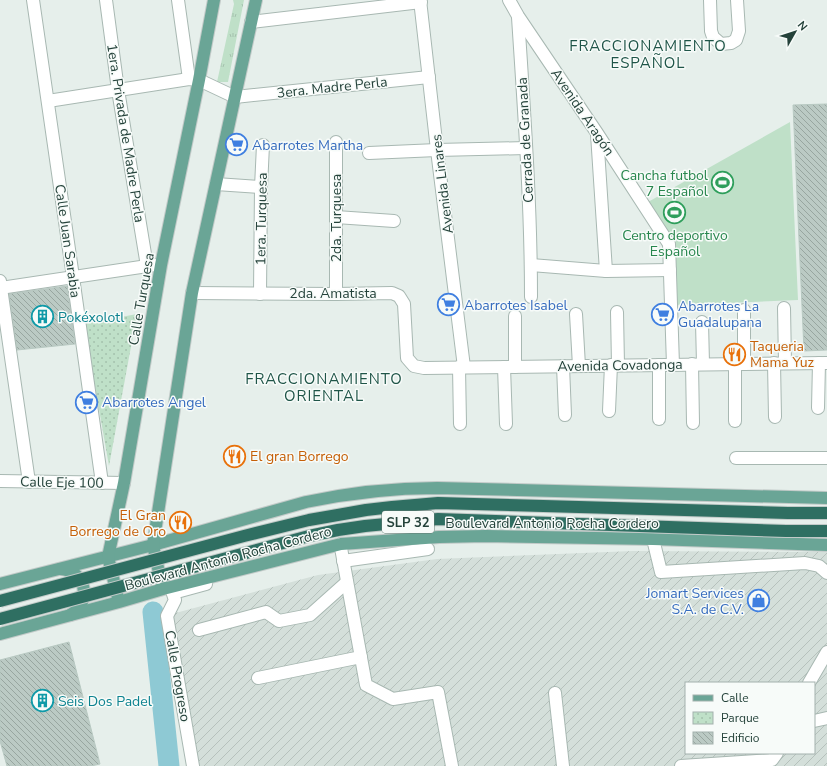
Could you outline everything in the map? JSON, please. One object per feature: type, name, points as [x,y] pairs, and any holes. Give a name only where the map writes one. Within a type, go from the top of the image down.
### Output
[{"type":"highway","name":"Boulevard Antonio Rocha Cordero","points":[[0,601],[308,520],[392,507],[438,503],[788,514],[827,513]]},
{"type":"highway","name":"Boulevard Antonio Rocha Cordero","points":[[0,618],[309,536],[338,530],[392,523],[438,519],[786,531],[827,531]]},
{"type":"main road","name":"Calle Turquesa","points":[[119,602],[108,557],[124,483],[194,79],[214,0]]},
{"type":"main road","points":[[169,590],[153,545],[192,293],[256,0]]},
{"type":"main road","name":"Boulevard Antonio Rocha Cordero","points":[[0,584],[153,545],[306,502],[331,496],[357,493],[411,488],[824,498]]},
{"type":"main road","points":[[201,531],[191,538],[187,545],[186,560],[195,573],[210,578],[213,577]]},
{"type":"main road","name":"Boulevard Antonio Rocha Cordero","points":[[0,634],[213,577],[341,546],[439,537],[486,536],[824,544]]},
{"type":"main road","points":[[54,569],[69,570],[76,574],[83,586],[83,600],[80,607],[75,612],[67,616]]},
{"type":"street","name":"Calle Juan Sarabia","points":[[33,0],[102,483]]},
{"type":"street","name":"1era. Privada de Madre Perla","points":[[106,0],[118,90],[147,266]]},
{"type":"street","points":[[178,0],[194,79]]},
{"type":"street","name":"Avenida Aragón","points":[[509,0],[518,16],[597,133],[669,244],[673,365]]},
{"type":"street","points":[[710,0],[711,31],[713,37],[721,44],[731,44],[736,40],[739,32],[738,0]]},
{"type":"street","points":[[251,22],[421,1]]},
{"type":"street","name":"Avenida Linares","points":[[421,1],[462,367],[460,424]]},
{"type":"street","name":"Cerrada de Granada","points":[[518,16],[526,148],[531,297]]},
{"type":"street","name":"3era. Madre Perla","points":[[235,96],[429,77]]},
{"type":"street","points":[[48,101],[194,79],[235,96]]},
{"type":"street","points":[[597,133],[606,271]]},
{"type":"street","name":"2da. Turquesa","points":[[336,142],[336,294]]},
{"type":"street","name":"1era. Turquesa","points":[[260,294],[263,145]]},
{"type":"street","points":[[369,153],[526,148]]},
{"type":"street","points":[[216,184],[261,187]]},
{"type":"street","points":[[336,217],[394,221]]},
{"type":"street","points":[[29,482],[0,286],[161,265]]},
{"type":"street","points":[[531,265],[606,271],[670,270]]},
{"type":"street","name":"2da. Amatista","points":[[192,293],[392,293],[399,296],[404,304],[407,358],[414,366]]},
{"type":"street","points":[[775,417],[784,308]]},
{"type":"street","points":[[734,421],[744,310]]},
{"type":"street","points":[[609,411],[614,365],[617,312]]},
{"type":"street","points":[[576,314],[579,366]]},
{"type":"street","points":[[506,424],[515,316]]},
{"type":"street","points":[[692,423],[702,322]]},
{"type":"street","points":[[818,408],[823,363]]},
{"type":"street","name":"Avenida Covadonga","points":[[414,366],[424,368],[823,363]]},
{"type":"street","points":[[659,365],[659,419]]},
{"type":"street","points":[[563,366],[565,415]]},
{"type":"street","points":[[736,458],[827,458]]},
{"type":"street","name":"Calle Eje 100","points":[[0,481],[124,483]]},
{"type":"street","points":[[653,539],[661,572],[805,563],[819,566],[827,573]]},
{"type":"street","points":[[169,590],[341,546],[366,685],[394,699],[438,692],[452,766]]},
{"type":"street","points":[[343,561],[428,549]]},
{"type":"street","points":[[199,630],[266,612],[279,621],[310,615],[347,582]]},
{"type":"street","name":"Calle Progreso","points":[[169,590],[175,600],[167,616],[194,766]]},
{"type":"street","points":[[810,682],[827,652]]},
{"type":"street","points":[[258,678],[361,657]]},
{"type":"street","points":[[556,693],[563,766]]},
{"type":"street","points":[[815,721],[827,718]]},
{"type":"street","points":[[681,766],[772,760],[776,754]]},
{"type":"shaded area","points":[[633,551],[827,552],[827,766],[196,766],[168,615],[318,575],[437,559]]},
{"type":"green space","points":[[233,0],[244,0],[228,82],[217,82],[234,4]]},
{"type":"green space","points":[[790,122],[798,300],[675,305],[673,240],[648,202]]},
{"type":"green space","points":[[137,314],[109,466],[84,324]]},
{"type":"building","points":[[827,104],[827,350],[804,351],[793,105]]},
{"type":"building","name":"Pokéxolotl","points":[[67,286],[75,344],[17,350],[9,294]]},
{"type":"building","name":"Seis Dos Padel","points":[[69,642],[100,764],[91,766],[7,766],[0,741],[0,660]]},
{"type":"waterway","points":[[153,612],[169,766]]},
{"type":"place","name":"Abarrotes Martha","points":[[237,145]]},
{"type":"place","name":"Cancha futbol 7 Español","points":[[723,183]]},
{"type":"place","name":"Centro deportivo Español","points":[[675,213]]},
{"type":"place","name":"Abarrotes Isabel","points":[[448,305]]},
{"type":"place","name":"Abarrotes La Guadalupana","points":[[662,314]]},
{"type":"place","name":"Pokéxolotl","points":[[43,317]]},
{"type":"place","name":"Taqueria Mama Yuz","points":[[734,354]]},
{"type":"place","name":"Abarrotes Angel","points":[[86,402]]},
{"type":"place","name":"El gran Borrego","points":[[235,456]]},
{"type":"place","name":"El Gran Borrego de Oro","points":[[181,523]]},
{"type":"place","name":"Jomart Services S.A. de C.V.","points":[[759,601]]},
{"type":"place","name":"Seis Dos Padel","points":[[42,701]]},
{"type":"district","name":"FRACCIONAMIENTO ESPAÑOL","points":[[648,54]]},
{"type":"district","name":"FRACCIONAMIENTO ORIENTAL","points":[[324,388]]}]
